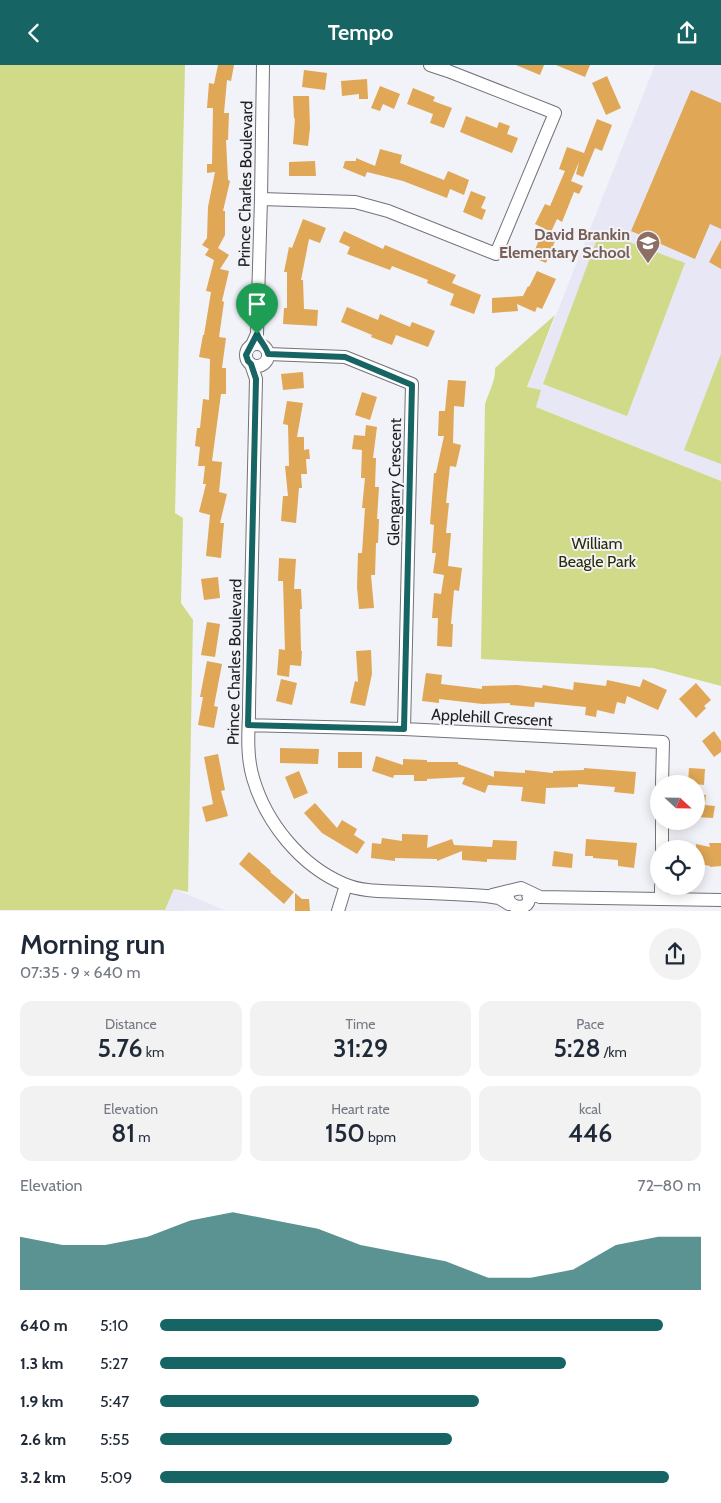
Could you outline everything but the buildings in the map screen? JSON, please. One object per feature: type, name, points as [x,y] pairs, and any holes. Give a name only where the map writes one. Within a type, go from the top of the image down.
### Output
[{"type":"street","name":"Prince Charles Boulevard","points":[[263,65],[259,351],[256,379],[248,725],[249,762],[263,805],[275,826],[292,846],[327,876],[346,885],[385,891],[486,896],[522,904],[650,894]]},
{"type":"street","points":[[261,199],[355,202],[388,211],[496,254],[555,113],[430,65]]},
{"type":"street","name":"Glengarry Crescent","points":[[259,351],[345,357],[412,385],[404,729]]},
{"type":"street","name":"Applehill Crescent","points":[[248,725],[404,729],[663,742],[662,775]]},
{"type":"street","points":[[338,911],[346,885]]},
{"type":"street","name":"Prince Charles Boulevard","points":[[486,896],[521,888],[522,904]]},
{"type":"street","name":"Prince Charles Boulevard","points":[[678,895],[721,900]]},
{"type":"shaded area","name":"David Brankin Elementary School","points":[[655,65],[721,65],[721,481],[522,401]]},
{"type":"shaded area","points":[[174,889],[224,910],[165,911]]},
{"type":"green space","points":[[0,65],[185,65],[175,513],[183,518],[181,603],[193,620],[188,892],[174,889],[165,910],[0,910]]},
{"type":"green space","points":[[600,231],[685,263],[627,416],[543,384]]},
{"type":"green space","name":"William Beagle Park","points":[[555,315],[527,387],[541,390],[536,407],[721,481],[721,686],[653,668],[481,659],[485,404],[493,381],[495,368]]},
{"type":"green space","points":[[721,354],[721,464],[684,450]]},
{"type":"place","name":"David Brankin Elementary School","points":[[648,264]]},
{"type":"route","points":[[257,334],[268,354],[345,357],[412,385],[404,729],[248,725],[256,379],[246,355],[257,334]]}]
